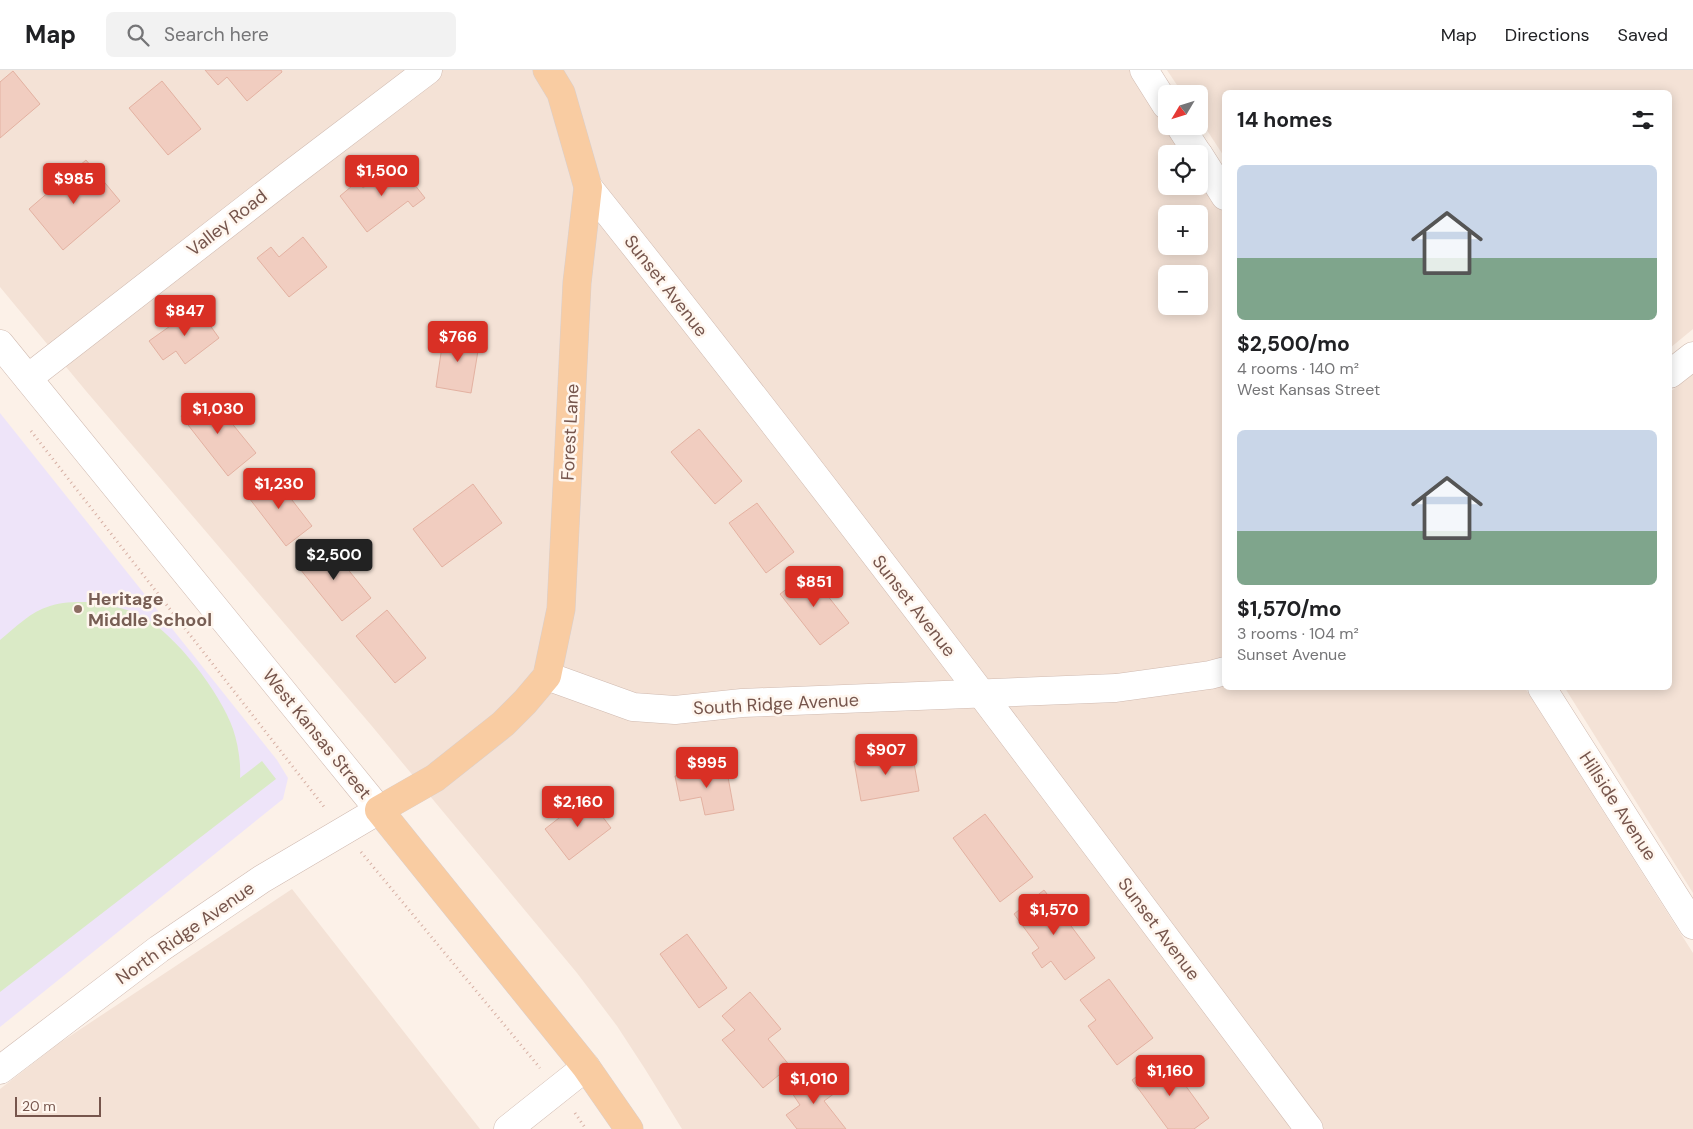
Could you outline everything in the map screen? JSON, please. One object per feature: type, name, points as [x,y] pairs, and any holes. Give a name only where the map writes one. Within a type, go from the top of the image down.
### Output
[{"type":"main road","name":"Sunset Avenue","points":[[547,70],[561,93],[588,187]]},
{"type":"main road","name":"Forest Lane","points":[[547,676],[561,609],[577,283],[588,187]]},
{"type":"main road","points":[[379,810],[435,778],[475,748],[503,724],[547,676]]},
{"type":"main road","name":"West Kansas Street","points":[[379,810],[586,1067],[629,1129]]},
{"type":"street","name":"Valley Road","points":[[28,378],[286,177],[428,70]]},
{"type":"street","points":[[1144,70],[1158,92]]},
{"type":"street","points":[[1208,170],[1222,191]]},
{"type":"street","name":"Sunset Avenue","points":[[588,187],[982,694],[1309,1129]]},
{"type":"street","name":"West Kansas Street","points":[[0,344],[379,810]]},
{"type":"street","points":[[1672,372],[1693,356]]},
{"type":"street","name":"South Ridge Avenue","points":[[547,676],[634,707],[675,710],[742,704],[1116,688],[1210,676],[1222,672]]},
{"type":"street","name":"Hillside Avenue","points":[[1543,690],[1693,925]]},
{"type":"street","name":"North Ridge Avenue","points":[[0,1070],[183,933],[262,879],[379,810]]},
{"type":"street","points":[[508,1129],[586,1067]]},
{"type":"path","points":[[29,429],[303,782]]},
{"type":"path","points":[[369,862],[532,1058]]},
{"type":"path","points":[[576,1114],[586,1129]]},
{"type":"shaded area","points":[[0,70],[1137,70],[1158,103],[1158,135],[1178,135],[1185,145],[1158,145],[1158,195],[1208,195],[1208,182],[1222,204],[1222,690],[1526,690],[1693,953],[1693,1129],[682,1129],[617,1026],[577,973],[371,725],[86,391],[0,287]]},
{"type":"shaded area","points":[[1167,70],[1693,70],[1693,329],[1672,346],[1672,90],[1222,90],[1222,153],[1208,132],[1208,85],[1177,85]]},
{"type":"shaded area","points":[[1693,374],[1693,893],[1566,690],[1672,690],[1672,390]]},
{"type":"shaded area","name":"Heritage Middle School","points":[[0,413],[277,760],[288,778],[283,799],[0,1027]]},
{"type":"shaded area","points":[[292,889],[480,1129],[0,1129],[0,1089],[58,1044]]},
{"type":"green space","name":"Heritage Middle School","points":[[86,602],[129,610],[142,616],[169,636],[207,682],[227,714],[238,747],[240,778],[262,761],[276,779],[0,992],[0,640],[24,620],[43,608],[63,603]]},
{"type":"building","points":[[205,70],[281,70],[282,72],[247,101],[227,77],[218,85]]},
{"type":"building","points":[[13,71],[40,104],[0,138],[0,82]]},
{"type":"building","points":[[162,81],[201,129],[168,155],[129,108]]},
{"type":"building","points":[[86,160],[120,201],[63,250],[29,209]]},
{"type":"building","points":[[397,162],[425,198],[413,207],[408,201],[367,232],[340,196],[358,181],[363,188]]},
{"type":"building","points":[[303,237],[327,267],[289,297],[257,258],[271,247],[279,257]]},
{"type":"building","points":[[197,307],[219,338],[185,364],[176,351],[163,360],[149,341]]},
{"type":"building","points":[[444,333],[480,339],[471,393],[436,387]]},
{"type":"building","points":[[208,394],[256,453],[228,476],[181,416]]},
{"type":"building","points":[[699,429],[742,481],[715,504],[671,452]]},
{"type":"building","points":[[272,474],[312,526],[286,546],[246,494]]},
{"type":"building","points":[[473,484],[502,523],[442,567],[413,529]]},
{"type":"building","points":[[757,503],[794,552],[766,573],[729,523]]},
{"type":"building","points":[[325,541],[371,598],[342,621],[296,564]]},
{"type":"building","points":[[809,572],[849,623],[820,645],[780,594]]},
{"type":"building","points":[[387,610],[426,658],[395,683],[356,636]]},
{"type":"building","points":[[912,752],[919,791],[861,801],[854,761]]},
{"type":"building","points":[[726,766],[734,810],[705,815],[701,797],[680,801],[675,776]]},
{"type":"building","points":[[587,796],[611,828],[569,860],[545,829]]},
{"type":"building","points":[[985,814],[1033,877],[1000,902],[953,838]]},
{"type":"building","points":[[1044,890],[1095,958],[1065,980],[1051,961],[1042,968],[1032,953],[1039,948],[1014,914]]},
{"type":"building","points":[[687,934],[727,988],[699,1008],[660,954]]},
{"type":"building","points":[[1109,979],[1153,1038],[1117,1065],[1088,1026],[1096,1020],[1080,1000]]},
{"type":"building","points":[[750,992],[781,1029],[768,1039],[790,1066],[763,1088],[722,1040],[735,1030],[722,1016]]},
{"type":"building","points":[[1164,1056],[1209,1118],[1194,1129],[1168,1129],[1132,1080]]},
{"type":"building","points":[[817,1069],[835,1093],[824,1101],[846,1129],[797,1129],[786,1115],[800,1105],[790,1090]]},
{"type":"place","name":"Heritage Middle School","points":[[78,609]]}]
